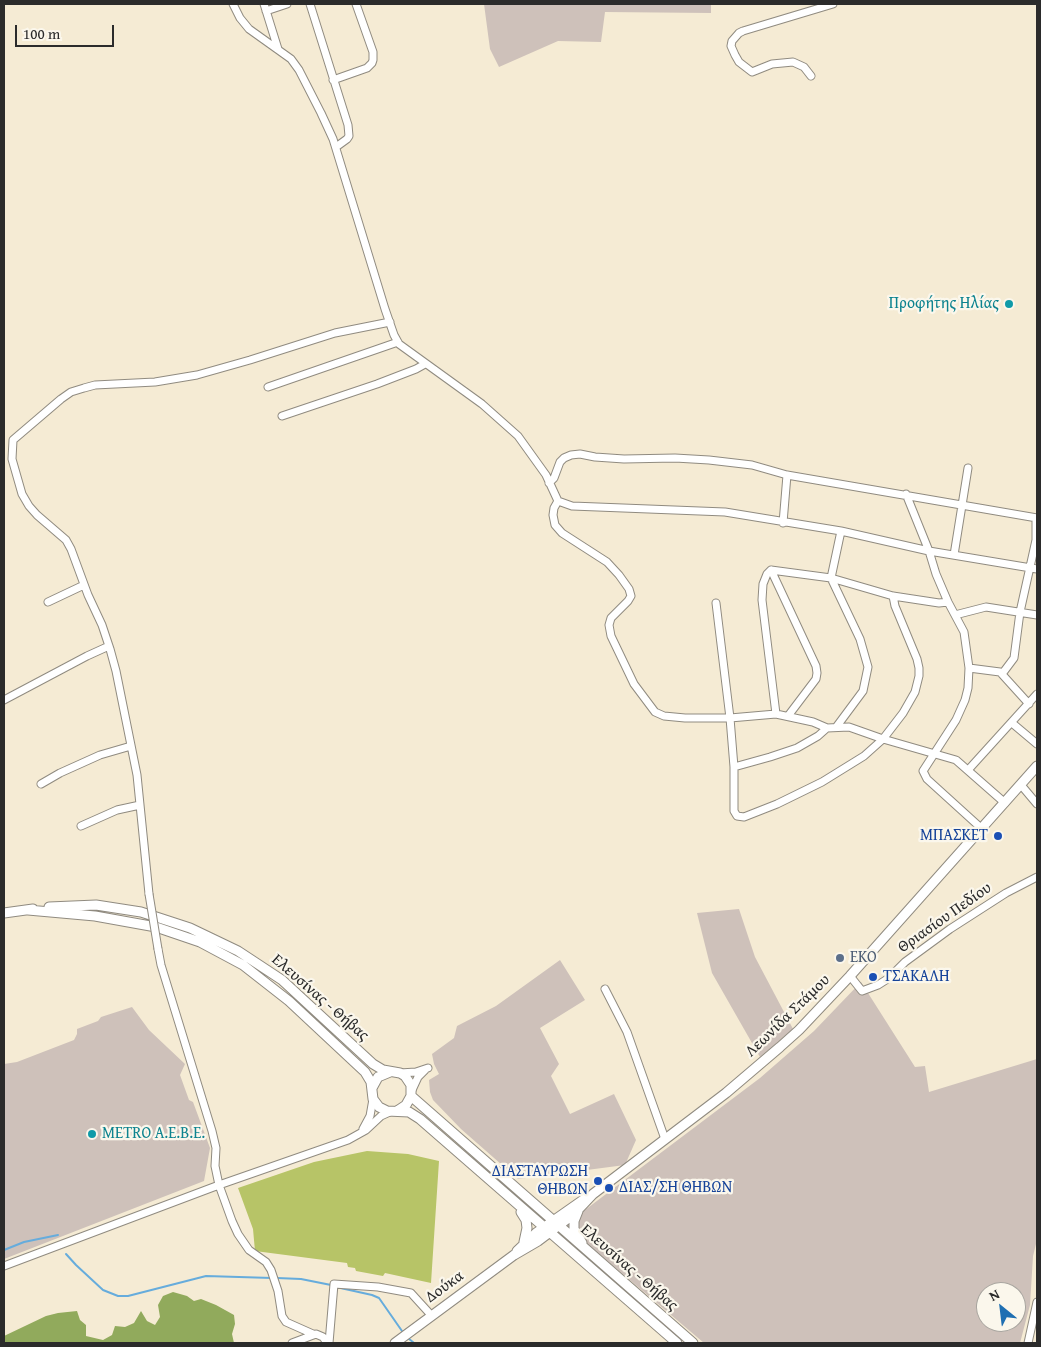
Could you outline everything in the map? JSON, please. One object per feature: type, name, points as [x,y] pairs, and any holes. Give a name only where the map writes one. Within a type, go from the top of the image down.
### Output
[{"type":"main road","name":"Λεωνίδα Στάμου","points":[[555,1224],[579,1209],[593,1194],[726,1093],[799,1030],[850,976],[1037,766]]},
{"type":"main road","name":"Ελευσίνας - Θήβας","points":[[4,913],[61,906],[111,907],[158,916],[204,933],[238,950],[282,980],[378,1067],[400,1074],[408,1080],[411,1093],[555,1224],[693,1343]]},
{"type":"main road","name":"Ελευσίνας - Θήβας","points":[[28,910],[76,913],[139,923],[186,937],[222,952],[252,971],[296,1008],[365,1072],[372,1088],[373,1099],[383,1109],[409,1112],[414,1115],[677,1343]]},
{"type":"main road","points":[[372,1088],[378,1077],[390,1072]]},
{"type":"main road","points":[[395,1111],[406,1105],[411,1093]]},
{"type":"main road","name":"Λεωνίδα Στάμου","points":[[555,1224],[579,1201],[593,1194]]},
{"type":"main road","points":[[510,1198],[526,1220],[527,1228],[523,1244]]},
{"type":"main road","points":[[579,1209],[574,1220],[574,1229],[593,1257]]},
{"type":"main road","name":"Δούκα","points":[[514,1255],[523,1244],[555,1224]]},
{"type":"main road","name":"Δούκα","points":[[395,1343],[546,1230]]},
{"type":"street","points":[[233,4],[240,18],[249,29],[278,48],[291,59],[299,70],[336,147],[390,322],[398,342],[425,364],[482,404],[518,436],[538,462],[558,501],[572,506],[725,512],[841,531],[929,551],[1037,569]]},
{"type":"street","points":[[278,48],[265,8],[287,4]]},
{"type":"street","points":[[310,4],[349,130],[348,139],[336,147]]},
{"type":"street","points":[[333,80],[367,68],[374,60],[374,52],[356,4]]},
{"type":"street","points":[[811,76],[804,67],[793,62],[772,64],[752,72],[739,62],[731,46],[732,41],[743,31],[833,4]]},
{"type":"street","points":[[328,1343],[323,1337],[290,1325],[284,1319],[271,1270],[266,1262],[254,1255],[238,1234],[219,1185],[215,1166],[216,1148],[212,1130],[161,965],[149,894],[132,746],[109,646],[71,549],[66,540],[29,506],[22,494],[11,453],[13,440],[17,435],[71,392],[95,385],[155,382],[189,376],[250,360],[335,333],[390,322]]},
{"type":"street","points":[[268,387],[398,342]]},
{"type":"street","points":[[282,416],[377,384],[425,364]]},
{"type":"street","points":[[549,483],[554,478],[560,462],[564,458],[580,454],[624,459],[675,458],[709,460],[752,465],[787,475],[1037,518],[1036,540],[1020,612],[1014,658],[1002,674]]},
{"type":"street","points":[[954,555],[968,468]]},
{"type":"street","points":[[783,523],[787,475]]},
{"type":"street","points":[[906,494],[929,551],[936,574],[964,632],[969,668],[965,700],[956,720],[924,768],[924,774],[981,828]]},
{"type":"street","points":[[558,501],[553,515],[555,525],[562,534],[607,562],[628,589],[631,596],[611,618],[609,625],[611,636],[634,684],[655,712],[664,716],[685,718],[730,718],[776,714],[828,728]]},
{"type":"street","points":[[837,726],[863,690],[868,667],[860,639],[831,578],[841,531]]},
{"type":"street","points":[[771,570],[831,578],[893,596],[940,604],[948,602]]},
{"type":"street","points":[[771,570],[763,584],[762,600],[776,714]]},
{"type":"street","points":[[771,570],[816,666],[817,673],[816,680],[788,716]]},
{"type":"street","points":[[48,602],[84,585]]},
{"type":"street","points":[[716,603],[730,718],[734,767],[734,811],[737,816],[744,817],[777,804],[822,782],[864,756],[883,739],[903,713],[914,692],[919,676],[917,659],[895,606],[893,596]]},
{"type":"street","points":[[955,615],[986,607],[1037,615]]},
{"type":"street","points":[[4,700],[86,656],[109,646]]},
{"type":"street","points":[[969,668],[996,671],[1002,674],[1029,704]]},
{"type":"street","points":[[969,769],[1037,694]]},
{"type":"street","points":[[1012,723],[1037,744]]},
{"type":"street","points":[[734,767],[797,748],[828,728],[837,726],[849,727],[956,760],[969,769],[1005,803]]},
{"type":"street","points":[[41,784],[100,755],[132,746]]},
{"type":"street","points":[[1021,785],[1037,804]]},
{"type":"street","points":[[81,826],[117,810],[140,805]]},
{"type":"street","name":"Θριασίου Πεδίου","points":[[850,976],[862,991],[878,985],[889,978],[905,962],[950,929],[1011,890],[1037,877]]},
{"type":"street","points":[[606,989],[628,1032],[666,1139]]},
{"type":"street","points":[[400,1074],[428,1068],[418,1077],[411,1093]]},
{"type":"street","points":[[359,1134],[370,1116],[373,1099]]},
{"type":"street","points":[[4,1266],[219,1185],[341,1142],[359,1134],[381,1116],[395,1111]]},
{"type":"street","points":[[328,1343],[334,1284],[378,1287],[411,1293],[431,1315]]},
{"type":"street","points":[[1028,1343],[1037,1302]]},
{"type":"street","points":[[292,1343],[313,1334]]},
{"type":"shaded area","points":[[484,4],[711,4],[711,13],[605,12],[601,42],[558,41],[499,67],[490,49]]},
{"type":"shaded area","points":[[739,909],[755,957],[793,1029],[760,1057],[712,973],[697,913]]},
{"type":"shaded area","points":[[560,960],[585,1000],[540,1028],[559,1064],[551,1076],[570,1114],[614,1094],[636,1140],[625,1165],[518,1179],[461,1129],[433,1100],[429,1080],[439,1074],[432,1054],[454,1038],[457,1026],[496,1006]]},
{"type":"shaded area","points":[[861,982],[915,1067],[925,1066],[929,1092],[1037,1059],[1037,1240],[1033,1256],[1030,1305],[1026,1320],[1026,1282],[976,1282],[976,1332],[1023,1332],[1020,1343],[704,1343],[565,1225],[760,1078],[814,1031]]},
{"type":"shaded area","points":[[132,1007],[149,1030],[185,1064],[180,1075],[189,1100],[193,1102],[210,1148],[204,1181],[4,1259],[4,1064],[17,1062],[74,1040],[77,1029],[98,1021],[101,1017]]},
{"type":"green space","points":[[367,1151],[408,1154],[439,1161],[431,1283],[385,1273],[383,1276],[356,1271],[355,1268],[348,1267],[347,1263],[255,1251],[253,1229],[238,1188],[314,1162]]},
{"type":"green space","points":[[173,1292],[187,1296],[194,1301],[201,1299],[234,1315],[235,1324],[232,1334],[234,1343],[4,1343],[4,1336],[46,1316],[58,1313],[77,1311],[80,1320],[86,1325],[86,1336],[103,1340],[112,1335],[115,1326],[125,1327],[134,1323],[141,1311],[147,1321],[155,1325],[160,1317],[158,1305],[163,1296]]},
{"type":"waterway","points":[[4,1250],[24,1242],[58,1235]]},
{"type":"waterway","points":[[66,1254],[103,1290],[118,1296],[128,1296],[206,1276],[272,1278]]},
{"type":"waterway","points":[[277,1278],[301,1279],[331,1285]]},
{"type":"waterway","points":[[336,1287],[379,1298],[402,1331]]},
{"type":"waterway","points":[[408,1338],[414,1343]]},
{"type":"place","name":"Προφήτης Ηλίας","points":[[1009,304]]},
{"type":"place","name":"ΜΠΑΣΚΕΤ","points":[[998,836]]},
{"type":"place","name":"EKO","points":[[840,958]]},
{"type":"place","name":"ΤΣΑΚΑΛΗ","points":[[873,977]]},
{"type":"place","name":"METRO Α.Ε.Β.Ε.","points":[[92,1134]]},
{"type":"place","name":"ΔΙΑΣΤΑΥΡΩΣΗ ΘΗΒΩΝ","points":[[598,1181]]},
{"type":"place","name":"ΔΙΑΣ/ΣΗ ΘΗΒΩΝ","points":[[609,1188]]}]
